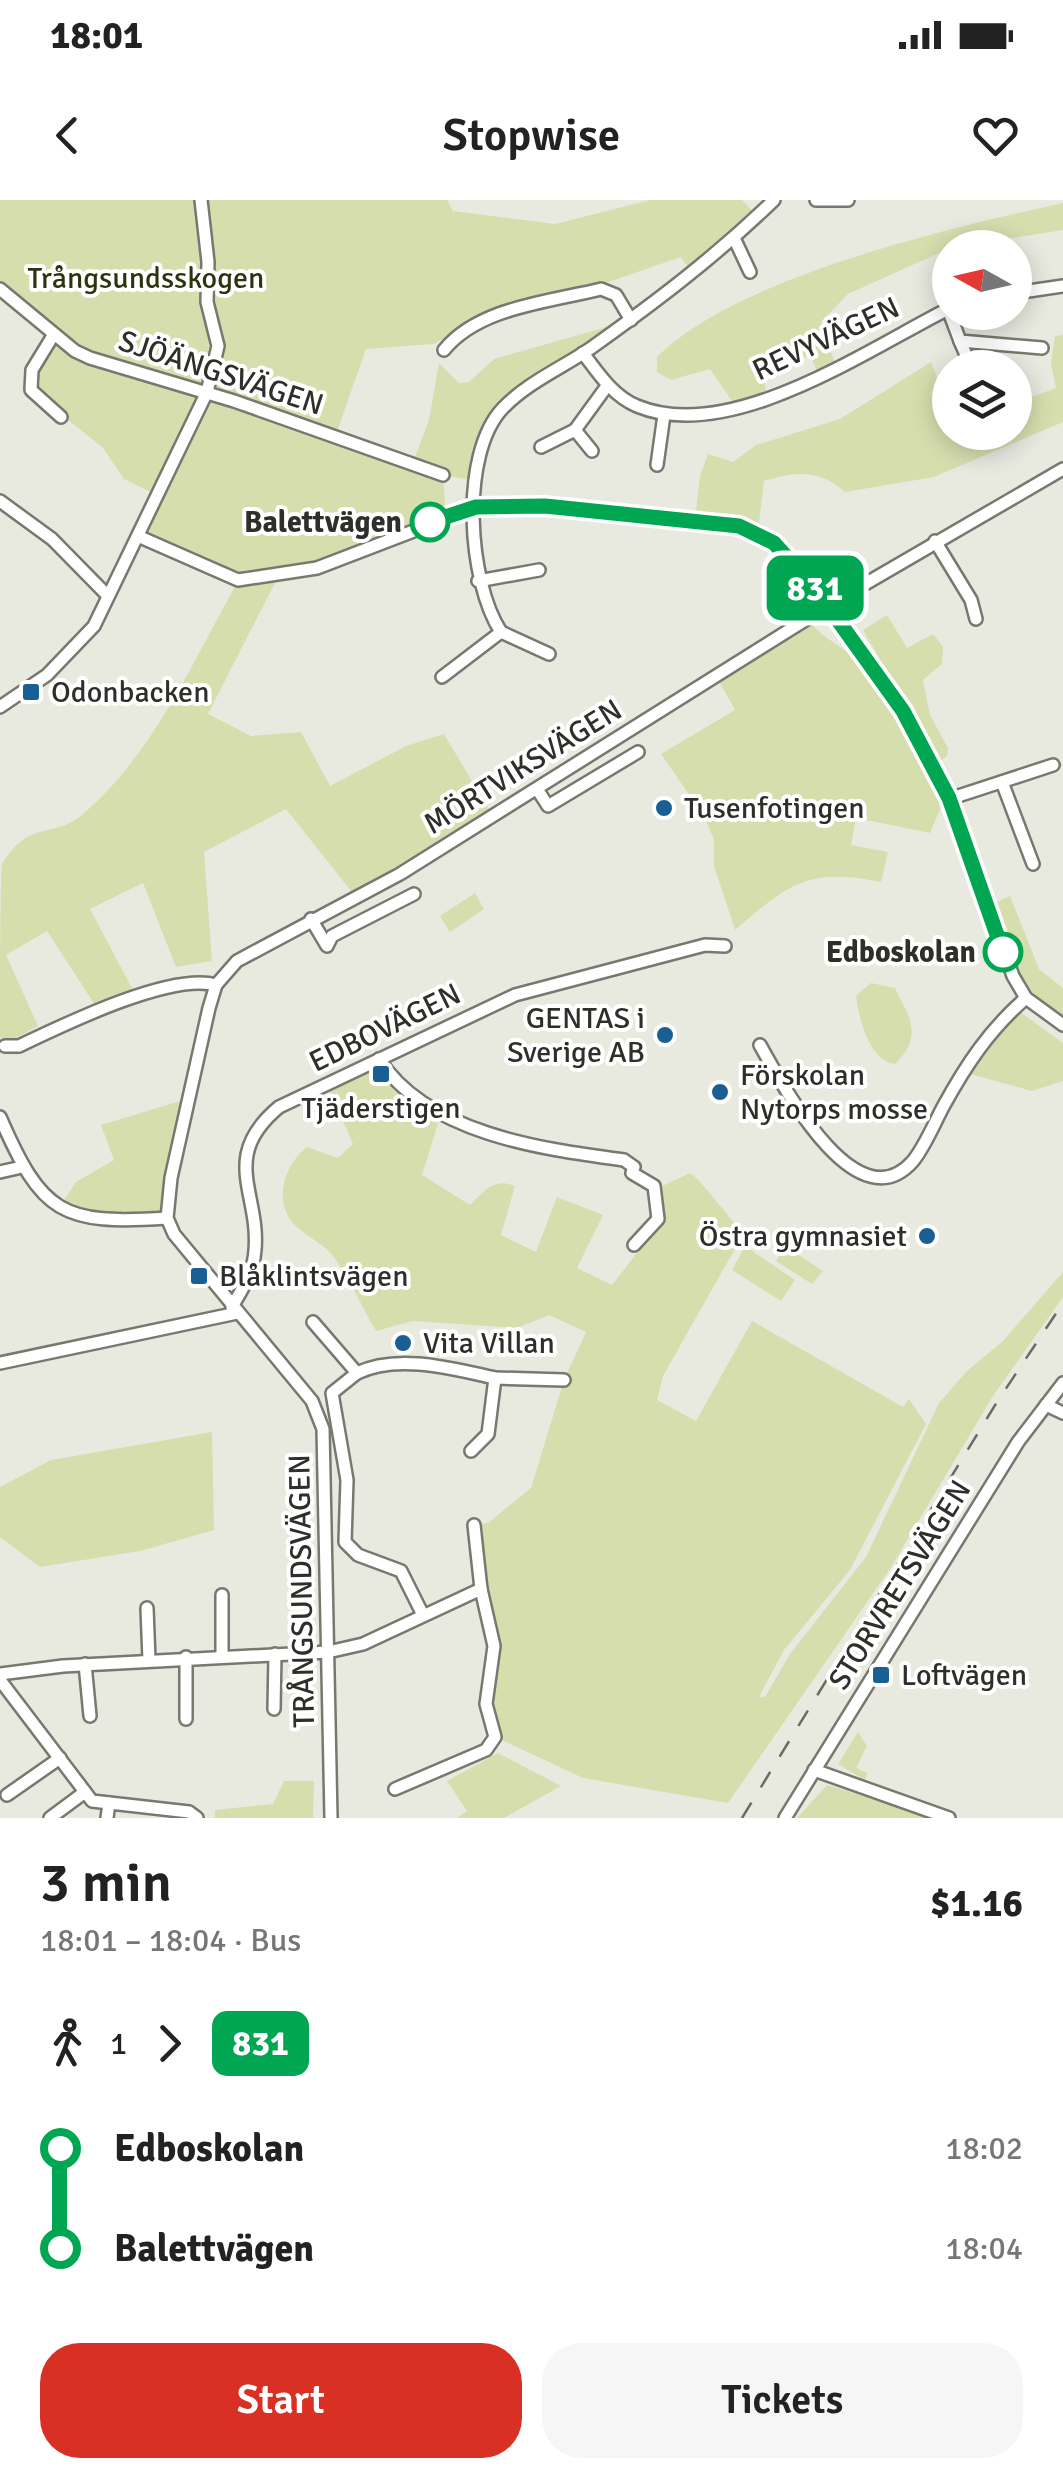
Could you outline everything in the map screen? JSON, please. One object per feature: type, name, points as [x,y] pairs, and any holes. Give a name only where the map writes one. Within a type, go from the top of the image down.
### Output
[{"type":"street","points":[[0,708],[47,675],[94,626],[207,392],[218,346],[207,302],[208,262],[201,200]]},
{"type":"street","points":[[549,654],[501,632],[478,581],[473,526],[482,453],[501,409],[694,275],[774,200]]},
{"type":"street","points":[[816,200],[848,200]]},
{"type":"street","points":[[734,238],[750,272]]},
{"type":"street","points":[[1032,291],[1063,286]]},
{"type":"street","name":"SJÖÄNGSVÄGEN","points":[[0,289],[90,358],[207,392],[443,475]]},
{"type":"street","points":[[444,350],[457,334],[484,319],[601,289],[616,295],[630,320]]},
{"type":"street","name":"REVYVÄGEN","points":[[583,353],[607,386],[634,405],[690,417],[726,410],[795,387],[932,317]]},
{"type":"street","name":"REVYVÄGEN","points":[[956,330],[964,350]]},
{"type":"street","points":[[54,334],[32,370],[31,390],[61,417]]},
{"type":"street","points":[[960,341],[1042,348]]},
{"type":"street","points":[[541,446],[575,430],[607,386]]},
{"type":"street","points":[[657,465],[664,414]]},
{"type":"street","points":[[575,430],[592,451]]},
{"type":"street","name":"MÖRTVIKSVÄGEN","points":[[216,985],[256,948],[400,874],[827,606],[1063,469]]},
{"type":"street","points":[[0,501],[52,539],[108,596]]},
{"type":"street","points":[[140,537],[238,580],[317,568],[476,507],[564,507],[739,526],[758,532],[789,556],[903,711],[949,798],[986,908],[1026,998],[1063,1025]]},
{"type":"street","points":[[935,541],[971,600],[976,619]]},
{"type":"street","points":[[478,581],[538,570]]},
{"type":"street","points":[[442,678],[501,632]]},
{"type":"street","points":[[537,789],[548,806],[638,752]]},
{"type":"street","points":[[949,798],[1054,765]]},
{"type":"street","points":[[1002,782],[1033,864]]},
{"type":"street","points":[[311,918],[327,946],[332,936],[414,894]]},
{"type":"street","name":"EDBOVÄGEN","points":[[235,1310],[252,1270],[255,1252],[246,1174],[259,1128],[279,1107],[515,995],[706,945],[724,946]]},
{"type":"street","points":[[0,1117],[22,1168],[45,1197],[76,1217],[114,1221],[167,1218],[172,1178],[216,985],[200,980],[164,990],[19,1046],[5,1046]]},
{"type":"street","points":[[760,1045],[816,1136],[858,1169],[888,1176],[914,1160],[985,1037],[1026,998]]},
{"type":"street","points":[[379,1059],[404,1091],[440,1114],[492,1132],[624,1160],[634,1167],[632,1173],[654,1186],[659,1206],[658,1220],[634,1245]]},
{"type":"street","points":[[0,1172],[22,1168]]},
{"type":"street","name":"TRÅNGSUNDSVÄGEN","points":[[167,1218],[174,1234],[312,1401],[323,1429],[331,1818]]},
{"type":"street","points":[[0,1362],[235,1310]]},
{"type":"street","points":[[313,1322],[357,1373]]},
{"type":"street","points":[[422,1613],[402,1571],[358,1555],[345,1542],[347,1480],[332,1393],[357,1373],[404,1364],[444,1366],[495,1378],[564,1380]]},
{"type":"street","points":[[471,1451],[488,1434],[495,1378]]},
{"type":"street","name":"STORVRETSVÄGEN","points":[[785,1818],[1009,1456],[1063,1382]]},
{"type":"street","points":[[1046,1405],[1063,1412]]},
{"type":"street","points":[[395,1789],[486,1750],[495,1737],[486,1704],[494,1646],[481,1589],[474,1525]]},
{"type":"street","points":[[197,1818],[189,1812],[92,1802],[0,1677],[85,1664],[328,1652],[363,1644],[422,1613],[481,1589]]},
{"type":"street","points":[[222,1595],[222,1656]]},
{"type":"street","points":[[147,1608],[149,1660]]},
{"type":"street","points":[[274,1709],[275,1654]]},
{"type":"street","points":[[186,1658],[186,1719]]},
{"type":"street","points":[[85,1664],[90,1716]]},
{"type":"street","points":[[6,1795],[60,1758]]},
{"type":"street","points":[[814,1770],[949,1818]]},
{"type":"street","points":[[50,1818],[85,1792]]},
{"type":"street","points":[[107,1818],[110,1803]]},
{"type":"green space","name":"Trångsundsskogen","points":[[0,200],[447,200],[453,211],[555,224],[650,200],[742,200],[757,216],[693,275],[681,257],[594,287],[473,320],[434,344],[366,349],[338,429],[238,401],[413,462],[429,420],[439,363],[459,383],[469,382],[494,359],[631,320],[501,409],[476,481],[443,475],[446,516],[278,577],[208,714],[251,736],[301,732],[330,786],[406,746],[444,734],[493,816],[355,896],[286,809],[204,852],[212,961],[176,967],[143,883],[90,909],[133,990],[95,1005],[47,931],[6,955],[38,1026],[14,1039],[0,1038],[2,864],[22,840],[72,822],[83,814],[131,763],[170,705],[238,581],[140,537],[159,496],[124,479],[103,448],[31,390],[32,370],[53,334],[0,289]]},
{"type":"green space","points":[[1063,203],[1063,230],[1032,235],[1032,230],[949,230]]},
{"type":"green space","points":[[932,234],[932,256],[848,294],[821,322],[836,366],[819,375],[810,355],[763,374],[767,396],[736,407],[710,369],[671,380],[657,372],[657,357],[693,328],[738,303],[791,279]]},
{"type":"green space","points":[[1063,335],[1063,422],[1032,435],[1032,397],[1056,388],[1051,363],[1055,336]]},
{"type":"green space","points":[[931,362],[932,450],[997,450],[934,477],[845,492],[826,479],[807,474],[764,481],[758,532],[695,520],[700,476],[708,454],[733,462],[756,445],[840,419]]},
{"type":"green space","points":[[887,615],[907,648],[933,634],[943,647],[942,664],[923,680],[930,715],[948,748],[947,756],[939,762],[863,630]]},
{"type":"green space","points":[[809,620],[849,654],[882,693],[916,748],[941,807],[930,833],[856,818],[851,845],[888,852],[881,882],[835,877],[801,883],[770,901],[735,930],[714,866],[714,840],[704,816],[661,754],[735,710],[716,676]]},
{"type":"green space","points":[[475,893],[484,909],[450,932],[440,916]]},
{"type":"green space","points":[[1010,896],[1039,969],[1063,988],[1063,1018],[1036,996],[1010,953],[992,904]]},
{"type":"green space","points":[[871,983],[895,988],[909,1019],[912,1036],[895,1064],[878,1055],[863,1026],[856,996]]},
{"type":"green space","points":[[1020,1012],[1063,1043],[1063,1081],[1032,1091],[970,1074],[994,1035]]},
{"type":"green space","points":[[379,1059],[441,1114],[422,1175],[470,1205],[495,1184],[515,1186],[501,1235],[536,1252],[557,1197],[603,1215],[577,1268],[612,1285],[660,1223],[658,1188],[690,1173],[744,1233],[663,1376],[657,1400],[696,1421],[752,1321],[903,1407],[909,1399],[926,1424],[850,1570],[784,1650],[759,1697],[765,1697],[790,1654],[866,1557],[939,1403],[967,1371],[1003,1341],[1063,1272],[1063,1297],[993,1396],[890,1569],[728,1803],[583,1778],[495,1737],[486,1704],[494,1656],[474,1525],[488,1523],[531,1488],[564,1380],[586,1332],[549,1315],[517,1328],[413,1321],[376,1331],[334,1257],[292,1222],[284,1207],[283,1188],[294,1161],[307,1147],[338,1158],[353,1144],[327,1084]]},
{"type":"green space","points":[[190,1098],[167,1218],[114,1221],[60,1207],[76,1182],[114,1160],[101,1125]]},
{"type":"green space","points":[[745,1246],[795,1280],[781,1301],[732,1270]]},
{"type":"green space","points":[[785,1246],[823,1271],[812,1284],[776,1261]]},
{"type":"green space","points":[[212,1432],[214,1530],[140,1551],[40,1567],[0,1537],[0,1487],[51,1460]]},
{"type":"green space","points":[[858,1732],[867,1746],[856,1768],[867,1773],[865,1780],[838,1764]]},
{"type":"green space","points":[[498,1753],[561,1786],[504,1818],[457,1818],[467,1811],[447,1781]]},
{"type":"green space","points":[[284,1781],[314,1781],[313,1818],[215,1818],[215,1810],[273,1804]]},
{"type":"green space","points":[[827,1785],[935,1818],[797,1818]]},
{"type":"railway","points":[[742,1818],[997,1402],[1063,1303]]},
{"type":"bus line","name":"831","points":[[430,522],[476,507],[545,506],[739,526],[774,543],[817,591],[903,711],[949,798],[1003,952]]},
{"type":"place","name":"Balettvägen","points":[[430,522]]},
{"type":"place","name":"Odonbacken","points":[[31,692]]},
{"type":"place","name":"Tusenfotingen","points":[[664,808]]},
{"type":"place","name":"Edboskolan","points":[[1003,952]]},
{"type":"place","name":"GENTAS i Sverige AB","points":[[665,1035]]},
{"type":"place","name":"Tjäderstigen","points":[[381,1074]]},
{"type":"place","name":"Förskolan Nytorps mosse","points":[[720,1092]]},
{"type":"place","name":"Östra gymnasiet","points":[[927,1236]]},
{"type":"place","name":"Blåklintsvägen","points":[[199,1276]]},
{"type":"place","name":"Vita Villan","points":[[403,1343]]},
{"type":"place","name":"Loftvägen","points":[[881,1675]]}]
